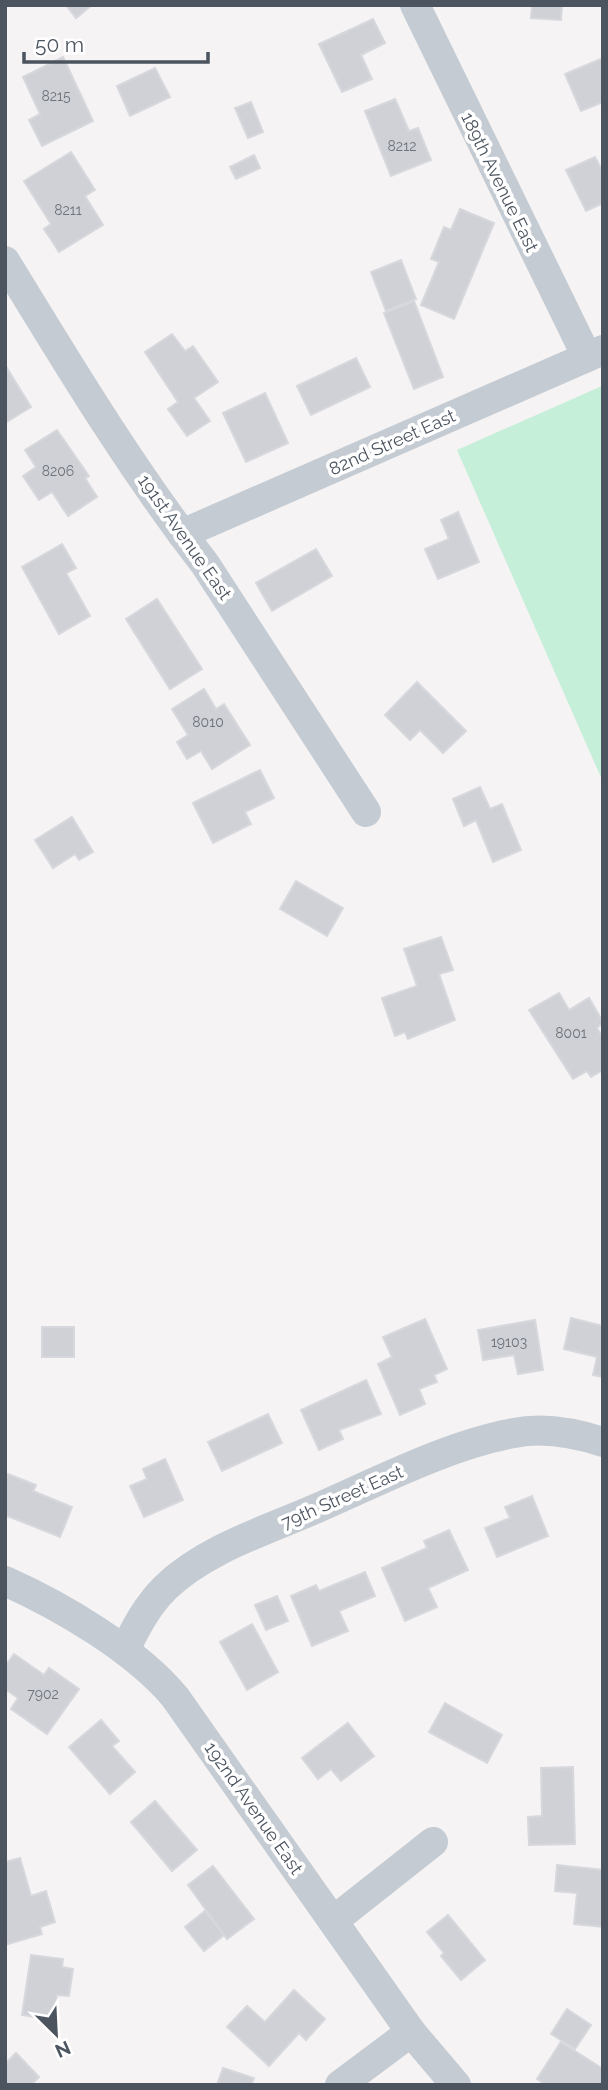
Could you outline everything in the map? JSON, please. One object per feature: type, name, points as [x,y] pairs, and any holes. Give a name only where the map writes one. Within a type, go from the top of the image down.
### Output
[{"type":"street","name":"189th Avenue East","points":[[415,5],[595,354]]},
{"type":"street","name":"191st Avenue East","points":[[5,261],[85,392],[205,564],[366,812]]},
{"type":"street","name":"82nd Street East","points":[[182,534],[595,354]]},
{"type":"street","name":"79th Street East","points":[[125,1650],[142,1616],[165,1588],[191,1567],[237,1543],[404,1470],[515,1432],[569,1432],[603,1442]]},
{"type":"street","name":"192nd Avenue East","points":[[5,1581],[46,1602],[125,1650],[160,1679],[411,2032],[456,2085]]},
{"type":"street","points":[[333,1920],[433,1842]]},
{"type":"street","points":[[340,2085],[411,2032]]},
{"type":"green space","points":[[603,387],[603,782],[457,450]]},
{"type":"building","points":[[66,5],[92,5],[76,18]]},
{"type":"building","points":[[532,5],[562,5],[561,20],[531,18]]},
{"type":"building","points":[[373,19],[385,43],[361,55],[372,79],[342,92],[319,44]]},
{"type":"building","points":[[63,57],[93,121],[42,146],[29,120],[40,114],[23,77]]},
{"type":"building","points":[[603,58],[603,102],[581,111],[565,74]]},
{"type":"building","points":[[155,68],[170,97],[130,116],[117,86]]},
{"type":"building","points":[[395,99],[409,131],[418,128],[431,160],[391,176],[365,111]]},
{"type":"building","points":[[251,102],[263,132],[248,138],[235,108]]},
{"type":"building","points":[[71,152],[95,190],[85,196],[103,225],[59,252],[44,229],[51,224],[24,181]]},
{"type":"building","points":[[254,155],[260,168],[236,179],[230,167]]},
{"type":"building","points":[[595,157],[603,172],[603,203],[586,211],[566,170]]},
{"type":"building","points":[[460,209],[494,223],[454,319],[421,305],[439,262],[431,259],[444,227],[451,230]]},
{"type":"building","points":[[401,260],[416,299],[386,311],[371,272]]},
{"type":"building","points":[[414,301],[443,377],[414,389],[384,313]]},
{"type":"building","points":[[172,334],[185,351],[193,346],[218,382],[194,398],[210,421],[187,436],[168,409],[178,402],[145,352]]},
{"type":"building","points":[[356,358],[370,387],[311,415],[297,386]]},
{"type":"building","points":[[5,365],[31,407],[5,423]]},
{"type":"building","points":[[265,393],[288,443],[246,462],[223,413]]},
{"type":"building","points":[[57,430],[89,476],[85,478],[97,497],[68,516],[52,492],[39,500],[23,476],[36,467],[25,450]]},
{"type":"building","points":[[458,512],[479,562],[438,579],[425,549],[449,539],[441,520]]},
{"type":"building","points":[[62,544],[76,568],[66,573],[90,616],[59,634],[22,567]]},
{"type":"building","points":[[316,549],[332,576],[272,611],[256,583]]},
{"type":"building","points":[[157,599],[202,669],[170,689],[126,619]]},
{"type":"building","points":[[417,682],[466,731],[443,753],[420,730],[410,740],[385,715]]},
{"type":"building","points":[[204,689],[216,709],[224,704],[250,745],[212,769],[201,751],[187,759],[177,742],[188,735],[172,709]]},
{"type":"building","points":[[260,770],[274,798],[245,812],[251,824],[213,843],[193,803]]},
{"type":"building","points":[[480,787],[490,809],[502,804],[521,850],[493,862],[476,820],[464,826],[453,799]]},
{"type":"building","points":[[72,817],[93,852],[79,860],[75,854],[53,868],[35,840]]},
{"type":"building","points":[[296,881],[343,908],[327,936],[280,909]]},
{"type":"building","points":[[441,937],[453,970],[439,974],[455,1020],[408,1039],[405,1032],[395,1036],[382,998],[417,986],[404,949]]},
{"type":"building","points":[[559,993],[569,1010],[589,998],[603,1022],[597,1028],[603,1038],[603,1070],[591,1077],[587,1071],[573,1079],[529,1010]]},
{"type":"building","points":[[571,1318],[603,1326],[603,1377],[593,1375],[597,1357],[564,1349]]},
{"type":"building","points":[[425,1319],[447,1369],[434,1375],[437,1382],[419,1389],[425,1404],[400,1415],[378,1364],[392,1357],[383,1337]]},
{"type":"building","points":[[535,1320],[543,1370],[518,1374],[514,1355],[483,1360],[478,1330]]},
{"type":"building","points":[[42,1327],[74,1327],[74,1357],[42,1357]]},
{"type":"building","points":[[366,1380],[381,1414],[339,1430],[343,1439],[319,1450],[301,1410]]},
{"type":"building","points":[[268,1414],[282,1443],[222,1471],[208,1442]]},
{"type":"building","points":[[165,1459],[183,1500],[144,1517],[130,1486],[147,1479],[143,1469]]},
{"type":"building","points":[[8,1474],[36,1485],[33,1491],[72,1507],[60,1537],[5,1515],[5,1481]]},
{"type":"building","points":[[532,1496],[548,1536],[497,1557],[485,1528],[510,1518],[505,1507]]},
{"type":"building","points":[[449,1530],[468,1570],[428,1588],[437,1607],[405,1621],[382,1568],[427,1548],[424,1541]]},
{"type":"building","points":[[365,1572],[375,1596],[339,1611],[348,1631],[312,1646],[291,1596],[316,1585],[319,1591]]},
{"type":"building","points":[[277,1596],[288,1621],[266,1630],[255,1605]]},
{"type":"building","points":[[252,1624],[278,1672],[247,1690],[220,1642]]},
{"type":"building","points":[[14,1654],[44,1675],[49,1668],[79,1689],[47,1734],[11,1709],[18,1698],[5,1689],[5,1666]]},
{"type":"building","points":[[445,1703],[502,1735],[487,1763],[429,1732]]},
{"type":"building","points":[[101,1720],[119,1741],[112,1746],[135,1772],[110,1794],[69,1747]]},
{"type":"building","points":[[348,1723],[374,1756],[341,1781],[331,1769],[318,1779],[302,1758]]},
{"type":"building","points":[[573,1767],[575,1844],[529,1845],[528,1817],[542,1816],[541,1768]]},
{"type":"building","points":[[155,1801],[197,1850],[172,1871],[131,1822]]},
{"type":"building","points":[[20,1858],[31,1896],[46,1891],[55,1922],[40,1927],[42,1934],[5,1945],[5,1862]]},
{"type":"building","points":[[557,1865],[603,1870],[603,1927],[574,1924],[577,1893],[555,1891]]},
{"type":"building","points":[[213,1866],[254,1919],[227,1939],[188,1885]]},
{"type":"building","points":[[205,1911],[224,1935],[204,1951],[185,1927]]},
{"type":"building","points":[[448,1915],[485,1960],[461,1980],[441,1956],[444,1953],[427,1932]]},
{"type":"building","points":[[31,1955],[63,1959],[62,1967],[73,1969],[69,1996],[57,1995],[54,2020],[22,2015]]},
{"type":"building","points":[[294,1990],[325,2019],[306,2040],[299,2033],[269,2066],[227,2027],[247,2006],[265,2022]]},
{"type":"building","points":[[567,2009],[591,2025],[575,2049],[551,2034]]},
{"type":"building","points":[[561,2042],[603,2069],[603,2085],[546,2085],[537,2079]]},
{"type":"building","points":[[16,2053],[39,2077],[31,2085],[5,2085],[5,2064]]},
{"type":"building","points":[[223,2068],[254,2078],[251,2085],[217,2085]]}]
